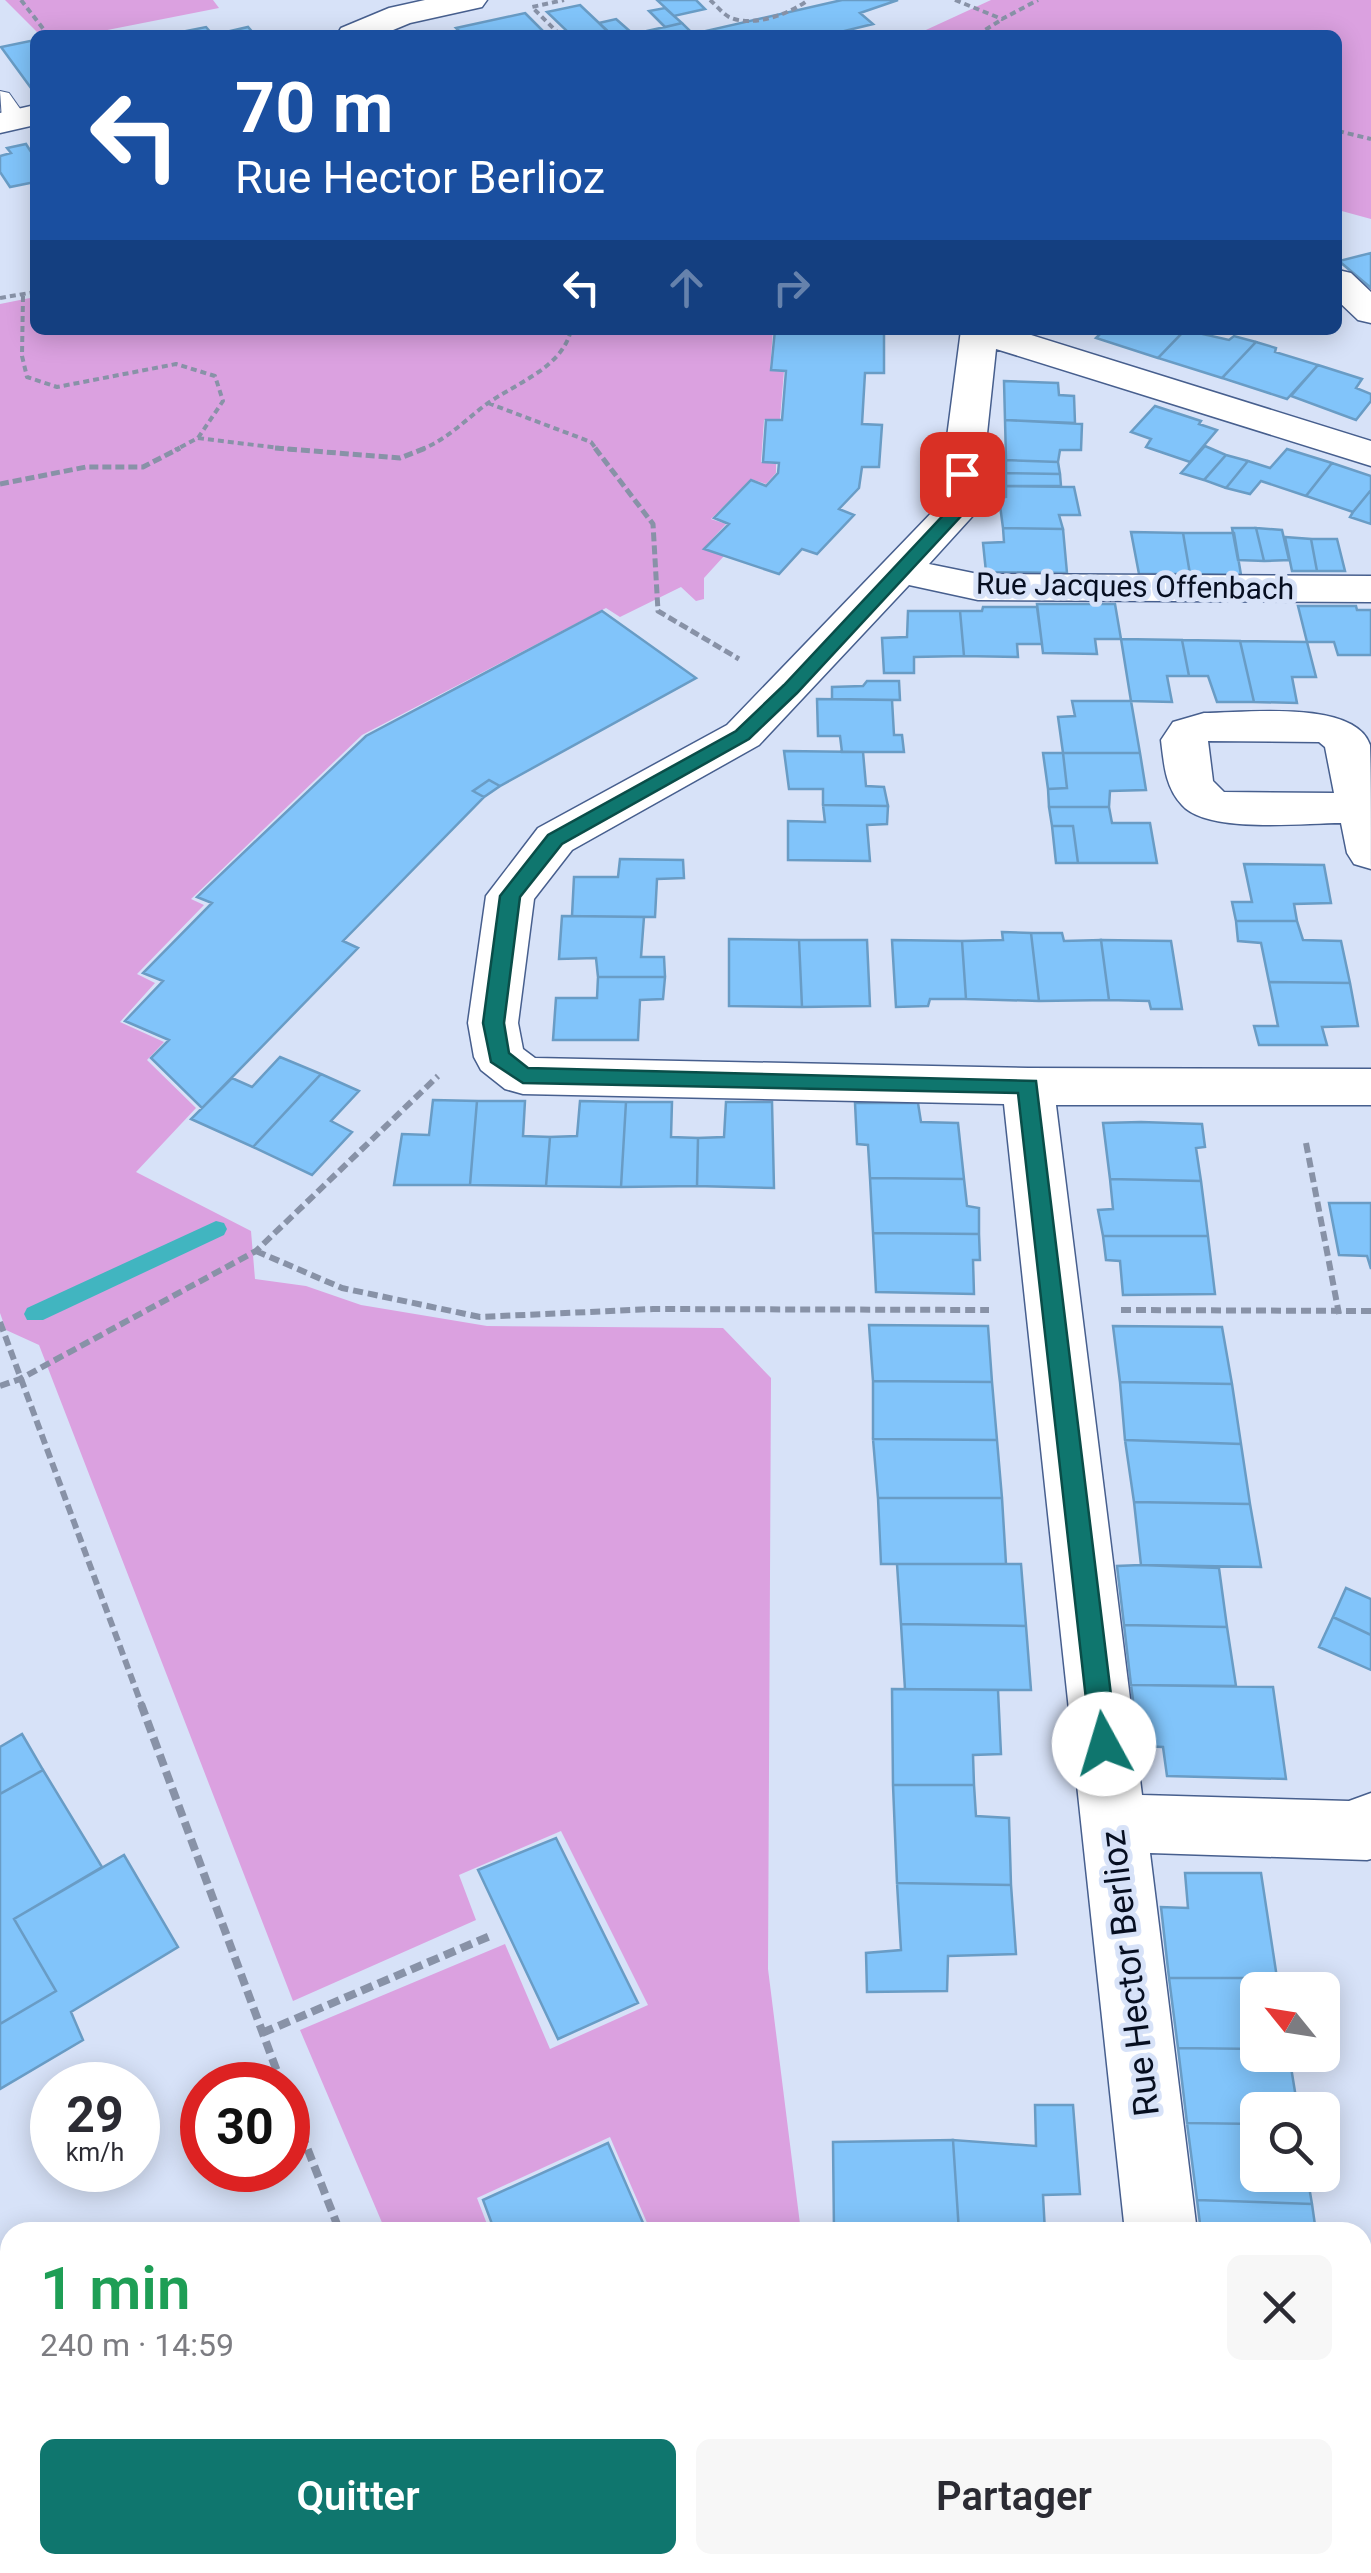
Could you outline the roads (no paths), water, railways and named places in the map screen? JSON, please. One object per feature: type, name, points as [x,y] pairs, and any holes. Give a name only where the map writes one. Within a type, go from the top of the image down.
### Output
[{"type":"street","points":[[362,30],[401,8],[471,0]]},
{"type":"street","points":[[1342,285],[1371,312]]},
{"type":"street","points":[[979,335],[958,509],[742,735],[555,839],[510,896],[493,1023],[499,1056],[523,1076],[1028,1086],[1371,1087]]},
{"type":"street","points":[[996,335],[1371,454]]},
{"type":"street","name":"Rue Jacques Offenbach","points":[[901,571],[978,587],[1371,589]]},
{"type":"street","points":[[1360,808],[1371,854]]},
{"type":"street","name":"Rue Hector Berlioz","points":[[1028,1086],[1160,2222]]},
{"type":"street","points":[[1113,1823],[1370,1828]]},
{"type":"waterway","points":[[35,1314],[216,1229]]}]
